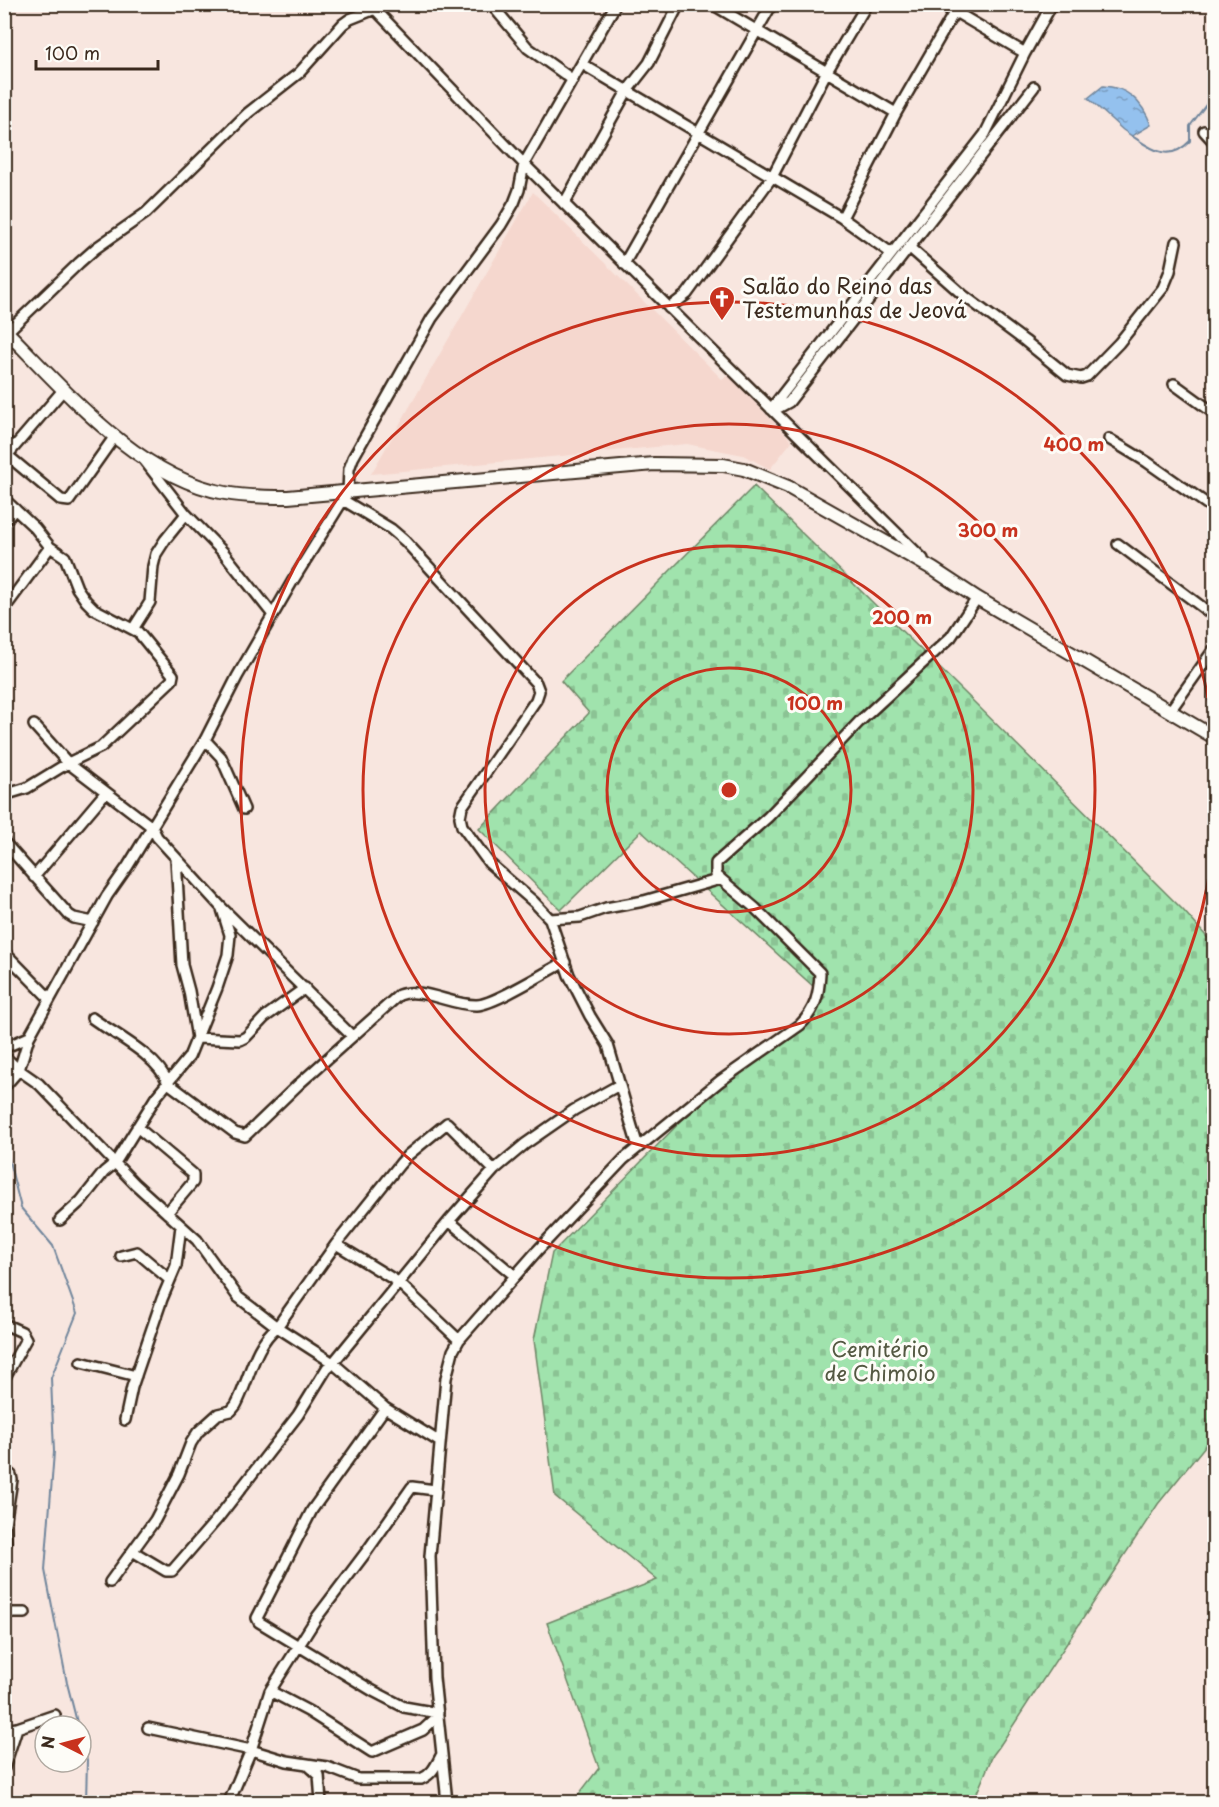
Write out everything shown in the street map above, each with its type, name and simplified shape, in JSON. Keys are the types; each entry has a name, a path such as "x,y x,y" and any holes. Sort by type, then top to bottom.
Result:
{"street":[{"path":"491,4 528,48 573,80"},
{"path":"4,1087 19,1070 29,1037 107,896 206,740 237,677 346,496 349,469 353,458 432,318 501,225 514,203 524,164 616,4"},
{"path":"564,204 627,91 649,63 680,4"},
{"path":"712,4 896,113"},
{"path":"624,264 772,4"},
{"path":"669,308 687,294 772,177 826,73 867,4"},
{"path":"942,4 957,8 1025,53"},
{"path":"773,407 985,134 1052,4"},
{"path":"273,615 224,553 186,514 143,459 64,389 6,331 96,248 146,213 242,118 299,73 343,24 373,7 524,164 773,407 933,569"},
{"path":"842,218 896,113 957,8"},
{"path":"582,64 842,218 891,253"},
{"path":"773,407 780,407 789,402 1034,87"},
{"path":"1204,131 1215,142"},
{"path":"909,247 974,304 1067,375 1081,378 1087,376 1119,344 1163,288 1170,272 1176,242"},
{"path":"1174,384 1215,412"},
{"path":"64,389 6,457 61,500 69,501 115,436"},
{"path":"1109,439 1148,462 1215,509"},
{"path":"4,440 14,447"},
{"path":"143,459 186,480 222,493 259,497 346,496 654,464 723,465 744,469 788,487 933,569 977,598 1215,737"},
{"path":"346,496 405,542 536,684 539,691 536,700 462,807 460,817 462,826 489,863 550,919 582,1003 608,1045 638,1147"},
{"path":"4,499 35,528 50,547 65,557 77,588 86,601 94,609 142,636 173,675 172,680 95,752 68,763 27,788 7,790"},
{"path":"4,522 15,509"},
{"path":"133,629 150,602 156,554 186,514"},
{"path":"1118,544 1215,616"},
{"path":"4,609 50,547"},
{"path":"447,1803 433,1661 430,1556 446,1378 453,1351 459,1340 515,1276 624,1159 720,1081 808,1017 817,999 820,973 755,908 716,875 717,863 768,817 859,722 951,637 977,598"},
{"path":"1170,711 1215,649"},
{"path":"34,725 68,763 152,827 157,837 221,907 352,1036"},
{"path":"206,740 221,757 244,809"},
{"path":"34,877 106,792"},
{"path":"4,842 69,915 93,922"},
{"path":"176,858 183,965 196,1038"},
{"path":"550,919 579,917 721,879"},
{"path":"60,1220 81,1201 104,1172 115,1163 156,1097 189,1057 217,988 230,944 228,927 221,907"},
{"path":"4,952 50,999"},
{"path":"92,1018 144,1053 162,1072 168,1083 235,1132 245,1136 399,995 414,992 453,1003 478,1005 565,962"},
{"path":"196,1038 240,1040 246,1037 265,1017 305,988"},
{"path":"4,1048 29,1037"},
{"path":"4,1056 39,1084 115,1163 205,1250 238,1297 277,1327 333,1363 385,1408 440,1442"},
{"path":"134,1552 166,1571 172,1571 218,1518 298,1415 327,1368 494,1170 525,1144 581,1106 619,1085"},
{"path":"110,1582 134,1552 155,1520 198,1432 218,1414 231,1411 236,1405 255,1359 272,1331 336,1244 408,1155 444,1124 450,1124 494,1170"},
{"path":"137,1127 193,1174 193,1182 167,1213"},
{"path":"449,1221 515,1276"},
{"path":"125,1420 136,1376 162,1299 176,1266 181,1226"},
{"path":"336,1244 398,1282 459,1340"},
{"path":"121,1256 137,1252 170,1280"},
{"path":"4,1324 22,1332 26,1339 4,1379"},
{"path":"81,1362 136,1376"},
{"path":"385,1408 308,1515 277,1580 257,1614 259,1622 299,1644 373,1692 404,1707 438,1714"},
{"path":"4,1471 11,1475 12,1480 5,1524 6,1542"},
{"path":"229,1803 270,1691 299,1644 412,1487 435,1490"},
{"path":"4,1613 25,1613"},
{"path":"270,1691 308,1711 372,1752 423,1730 438,1714"},
{"path":"4,1730 33,1723"},
{"path":"4,1768 17,1728"},
{"path":"148,1728 250,1750 287,1761 327,1767 358,1779 421,1779 433,1771 442,1754"},
{"path":"306,1764 319,1775 321,1803"}],"shaded area":[{"path":"533,192 722,379 728,375 792,441 770,469 743,455 687,444 371,474"}],"green space":[{"name":"Cemitério de Chimoio","path":"754,486 1183,910 1214,945 1214,1435 1158,1504 993,1755 973,1802 573,1802 599,1768 547,1623 657,1580 555,1496 534,1340 552,1253 683,1119 825,997 641,831 561,910 479,829 589,713 561,681"}],"water":[{"path":"1103,86 1120,89 1127,93 1139,103 1151,125 1132,136 1123,130 1088,98"}],"waterway":[{"path":"1132,136 1161,152 1168,153 1182,148 1190,141 1190,126 1214,94"},
{"path":"4,1151 8,1157 21,1208 53,1246 77,1313 51,1378 54,1452 45,1570 75,1714"},
{"path":"86,1802 87,1774"}],"place":[{"name":"Salão do Reino das Testemunhas de Jeová","path":"722,322"}]}
